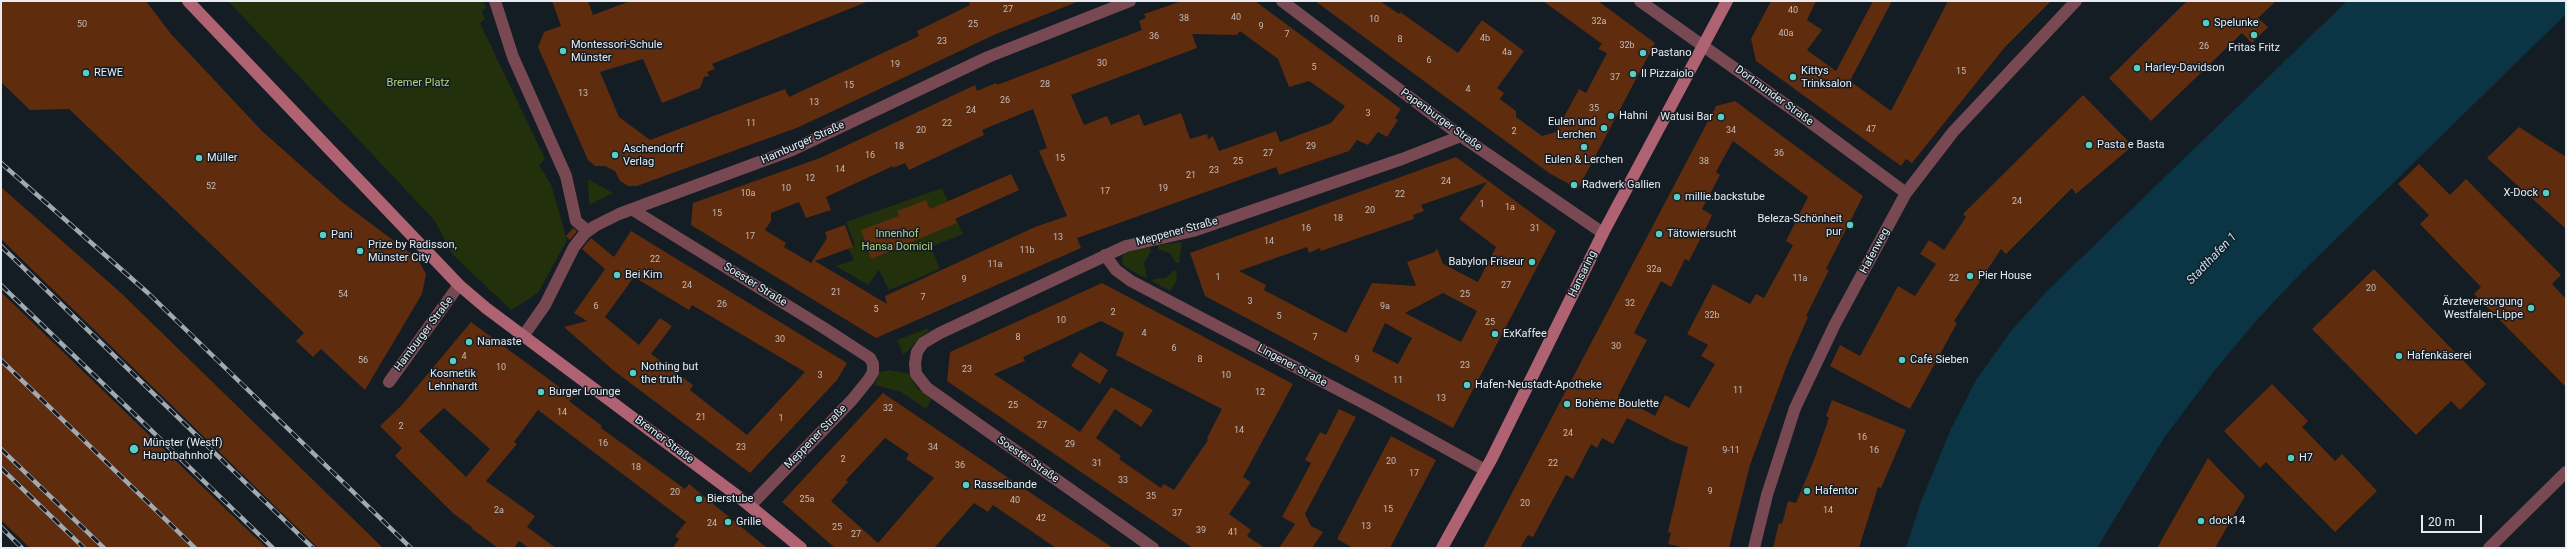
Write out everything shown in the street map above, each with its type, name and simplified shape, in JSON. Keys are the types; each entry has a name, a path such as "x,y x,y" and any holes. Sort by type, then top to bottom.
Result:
{"street":[{"path":"188,1 459,285 524,335"},
{"path":"495,1 513,57 566,176 576,221 588,231"},
{"name":"Hamburger Straße","path":"524,335 545,304 574,247 588,231 619,214 802,145 988,57 1130,1"},
{"name":"Papenburger Straße","path":"1282,1 1461,136 1603,233"},
{"name":"Dortmunder Straße","path":"1640,1 1672,26 1703,44 1906,193"},
{"name":"Hansaring","path":"1442,548 1486,470 1603,233 1727,1"},
{"name":"Hafenweg","path":"1754,548 1767,496 1795,408 1835,324 1906,193 1953,132 2076,1"},
{"name":"Meppener Straße","path":"914,363 917,352 923,343 931,338 1126,246 1201,228 1402,159 1461,136"},
{"name":"Soester Straße","path":"633,210 824,328 870,358 873,364"},
{"name":"Lingener Straße","path":"1105,255 1116,270 1131,281 1301,370 1486,470"},
{"name":"Hamburger Straße","path":"389,382 459,285"},
{"name":"Bremer Straße","path":"524,335 750,506 801,548"},
{"name":"Soester Straße","path":"914,363 916,374 926,388 1153,548"},
{"name":"Meppener Straße","path":"750,506 852,400 869,379 873,372 873,364"},
{"path":"2489,548 2566,472"}],"green space":[{"name":"Bremer Platz","path":"228,1 483,1 486,8 482,11 485,19 480,23 545,159 539,165 551,184 567,240 538,293 511,310 452,254 435,221"},
{"path":"588,179 613,193 589,205"},
{"name":"Innenhof Hansa Domicil","path":"942,188 963,234 931,247 940,269 889,290 879,270 868,285 836,266 854,260 848,248 855,245 846,222"},
{"path":"1182,242 1179,263 1176,263 1170,253 1158,249 1158,245"},
{"path":"1149,247 1151,251 1144,263 1147,279 1123,265 1122,257 1126,251"},
{"path":"1174,270 1177,271 1176,282 1170,291 1152,281 1154,279 1166,278"},
{"path":"928,328 929,331 920,337 908,351 903,354 897,340"},
{"path":"889,370 910,374 917,388 932,399 926,409 901,392 875,385 879,372"}],"water":[{"name":"Stadthafen 1","path":"2347,1 2566,1 2566,14 2300,274 2255,322 2215,370 2164,438 2097,548 1906,548 1920,504 1951,429 1976,380 2011,331 2047,291"}],"building":[{"path":"1,1 146,1 171,34 262,131 342,202 417,258 426,274 422,294 365,390 321,349 313,357 296,341 304,333 69,109 30,110 1,82"},
{"path":"552,1 588,1 593,15 630,1 869,1 712,64 715,69 707,72 709,76 704,77 700,88 662,103 643,59 600,72 619,117 650,140 785,89 789,97 919,36 917,31 970,5 968,1 1077,2 996,34 799,127 637,186 628,186 620,181 615,171 605,166 595,166 588,160 538,47 544,32 561,26"},
{"path":"1182,1 1255,1 1401,109 1395,118 1398,120 1387,137 1378,132 1368,145 1357,140 1349,151 1279,175 1276,167 1077,238 1081,248 876,338 691,225 693,203 820,158 975,85 977,91 996,83 997,85 1142,30 1139,21 1146,18 1144,14","holes":["1240,31 1278,59 1289,87 1309,81 1345,106 1331,123 1280,142 1276,131 1219,151 1213,136 1208,139 1207,134 1190,139 1181,113 1144,126 1139,114 1111,125 1107,116 1084,125 1071,95 1197,48 1192,34 1237,35","1033,109 1047,148 1039,151 1067,216 1035,227 885,296 887,304 815,261 853,247 845,225 825,232 827,238 811,263 784,247 786,243 765,230 771,221 771,213 799,202 806,218 831,210 826,197 893,166 893,168 905,163 909,170 984,135 982,130"]},
{"path":"1315,1 1380,1 1399,14 1400,12 1458,53 1482,20 1524,51 1497,88 1504,93 1500,99 1516,111 1516,117 1542,136 1556,132 1579,89 1586,93 1607,53 1598,49 1602,44 1543,1 1598,1 1655,43 1578,189 1549,173"},
{"path":"1771,1 1816,1 1807,20 1822,30 1807,50 1836,71 1873,1 1892,1 1850,81 1891,111 1948,1 2051,1 2005,47 1912,163 1906,159 1901,166 1756,61 1751,39"},
{"path":"2187,1 2276,1 2258,18 2268,27 2252,43 2242,33 2151,121 2109,78"},
{"path":"2083,95 2128,141 2126,143 2130,148 2076,194 2072,188 2006,254 2001,249 1954,321 1957,323 1910,409 1830,366 1840,345 1860,356 1898,286 1915,296 1936,264 1920,254 1929,240 1944,250 1966,217 1963,214"},
{"path":"1735,101 1863,196 1826,269 1829,270 1806,316 1808,317 1787,365 1750,465 1729,548 1686,548 1668,544 1671,533 1668,532 1688,447 1674,442 1627,418 1613,444 1602,438 1597,448 1591,444 1573,479 1566,475 1533,537 1528,535 1520,548 1483,548 1716,106","holes":["1733,141 1808,197 1786,241 1793,245 1764,298 1756,294 1750,304 1713,284 1687,334 1708,345 1701,356 1715,364 1689,408 1665,395 1655,416 1618,396 1647,340 1634,333 1661,281 1671,287 1685,259 1689,261 1708,224 1712,215 1702,209 1720,175 1716,172"]},
{"name":"X-Dock","path":"2519,127 2566,157 2566,229 2487,158"},
{"path":"1456,157 1556,231 1453,428 1205,296 1190,253","holes":["1487,182 1459,219 1496,247 1478,282 1443,264 1437,248 1435,252 1407,262 1416,286 1372,283 1346,333 1264,290 1266,285 1239,271 1307,247 1309,253 1320,248 1321,251 1414,219 1413,215 1424,211 1421,205","1443,293 1477,311 1461,342 1405,313","1385,323 1412,338 1398,364 1372,351"]},
{"path":"2419,164 2450,195 2466,179 2561,275 2552,284 2566,299 2566,387 2474,294 2481,287 2420,224 2429,215 2398,184"},
{"path":"1011,174 1019,190 955,219 957,223 871,259 861,230 899,216 897,211 926,200 930,209"},
{"path":"1,187 121,293 383,548 318,548 1,239"},
{"path":"573,228 577,231 570,240 566,236"},
{"path":"631,231 847,363 837,380 750,473 613,370 564,327 587,321 574,313 605,269 582,249 591,238 614,257","holes":["634,277 689,310 692,305 805,372 747,435 690,390 693,385 651,354 672,326 660,318 639,345 605,317"]},
{"name":"Hafenkäserei","path":"2374,269 2486,384 2460,410 2451,401 2416,435 2312,329"},
{"path":"1102,283 1293,384 1243,477 1251,482 1229,514 1251,530 1247,536 1265,548 1193,548 947,381 950,352","holes":["1101,321 1124,333 1116,355 1222,409 1207,438 1208,440 1174,490 1164,484 1161,488 1119,459 1121,456 1096,438 1115,409 1141,427 1153,410 1111,387 1080,432 994,374 1025,361 1023,357"]},
{"path":"1,292 267,548 30,548 1,520"},
{"path":"471,322 573,397 569,401 602,426 601,428 685,489 689,484 767,548 673,548 679,539 675,536 686,522 538,410 514,442 517,444 486,481 535,516 527,527 556,548 529,548 519,541 514,548 498,548 454,514 395,456 402,448 380,426 401,406","holes":["444,408 490,449 466,477 419,431"]},
{"path":"1080,352 1108,370 1100,384 1071,366"},
{"name":"H7","path":"2272,384 2308,421 2302,427 2335,461 2342,454 2377,491 2335,532 2266,462 2260,468 2224,431"},
{"path":"883,393 1113,548 1056,548 993,505 988,512 974,503 934,548 835,548 782,502","holes":["885,438 909,454 906,459 934,478 878,543 831,501 848,482 846,480"]},
{"path":"1832,400 1906,430 1881,488 1878,487 1859,548 1773,548 1779,523 1782,524 1788,501 1796,503 1814,460 1829,418 1826,416"},
{"path":"1339,409 1356,417 1305,514 1311,526 1323,532 1312,548 1279,548 1295,524 1282,517 1311,463 1305,460 1320,432 1326,435"},
{"path":"1391,436 1436,460 1390,548 1353,548 1337,539"},
{"name":"dock14","path":"2208,458 2245,496 2215,548 2157,548"}],"railway":[{"path":"1,163 148,293 411,548"},
{"path":"1,246 313,548"},
{"path":"1,285 273,548"},
{"path":"1,360 195,548"},
{"path":"1,449 104,548"},
{"path":"1,468 84,548"},
{"path":"1,527 22,548"}],"place":[{"name":"Spelunke","path":"2206,23"},
{"name":"Fritas Fritz","path":"2254,35"},
{"name":"Montessori-Schule Münster","path":"563,51"},
{"name":"Pastano","path":"1643,53"},
{"name":"Harley-Davidson","path":"2137,68"},
{"name":"REWE","path":"86,73"},
{"name":"Il Pizzaiolo","path":"1633,74"},
{"name":"Kittys Trinksalon","path":"1793,77"},
{"name":"Hahni","path":"1611,116"},
{"name":"Watusi Bar","path":"1721,117"},
{"name":"Eulen und Lerchen","path":"1604,128"},
{"name":"Pasta e Basta","path":"2089,145"},
{"name":"Eulen & Lerchen","path":"1584,147"},
{"name":"Aschendorff Verlag","path":"615,155"},
{"name":"Müller","path":"199,158"},
{"name":"Radwerk Gallien","path":"1574,185"},
{"name":"X-Dock","path":"2546,193"},
{"name":"millie.backstube","path":"1677,197"},
{"name":"Beleza-Schönheit pur","path":"1850,225"},
{"name":"Tätowiersucht","path":"1659,234"},
{"name":"Pani","path":"323,235"},
{"name":"Prize by Radisson, Münster City","path":"360,251"},
{"name":"Babylon Friseur","path":"1532,262"},
{"name":"Bei Kim","path":"617,275"},
{"name":"Pier House","path":"1970,276"},
{"name":"Ärzteversorgung Westfalen-Lippe","path":"2531,308"},
{"name":"ExKaffee","path":"1495,334"},
{"name":"Namaste","path":"469,342"},
{"name":"Hafenkäserei","path":"2399,356"},
{"name":"Café Sieben","path":"1902,360"},
{"name":"Kosmetik Lehnhardt","path":"453,361"},
{"name":"Nothing but the truth","path":"633,373"},
{"name":"Hafen-Neustadt-Apotheke","path":"1467,385"},
{"name":"Burger Lounge","path":"541,392"},
{"name":"Bohème Boulette","path":"1567,404"},
{"name":"Münster (Westf) Hauptbahnhof","path":"134,449"},
{"name":"H7","path":"2291,458"},
{"name":"Rasselbande","path":"966,485"},
{"name":"Hafentor","path":"1807,491"},
{"name":"Bierstube","path":"699,499"},
{"name":"dock14","path":"2201,521"},
{"name":"Grille","path":"728,522"}]}
